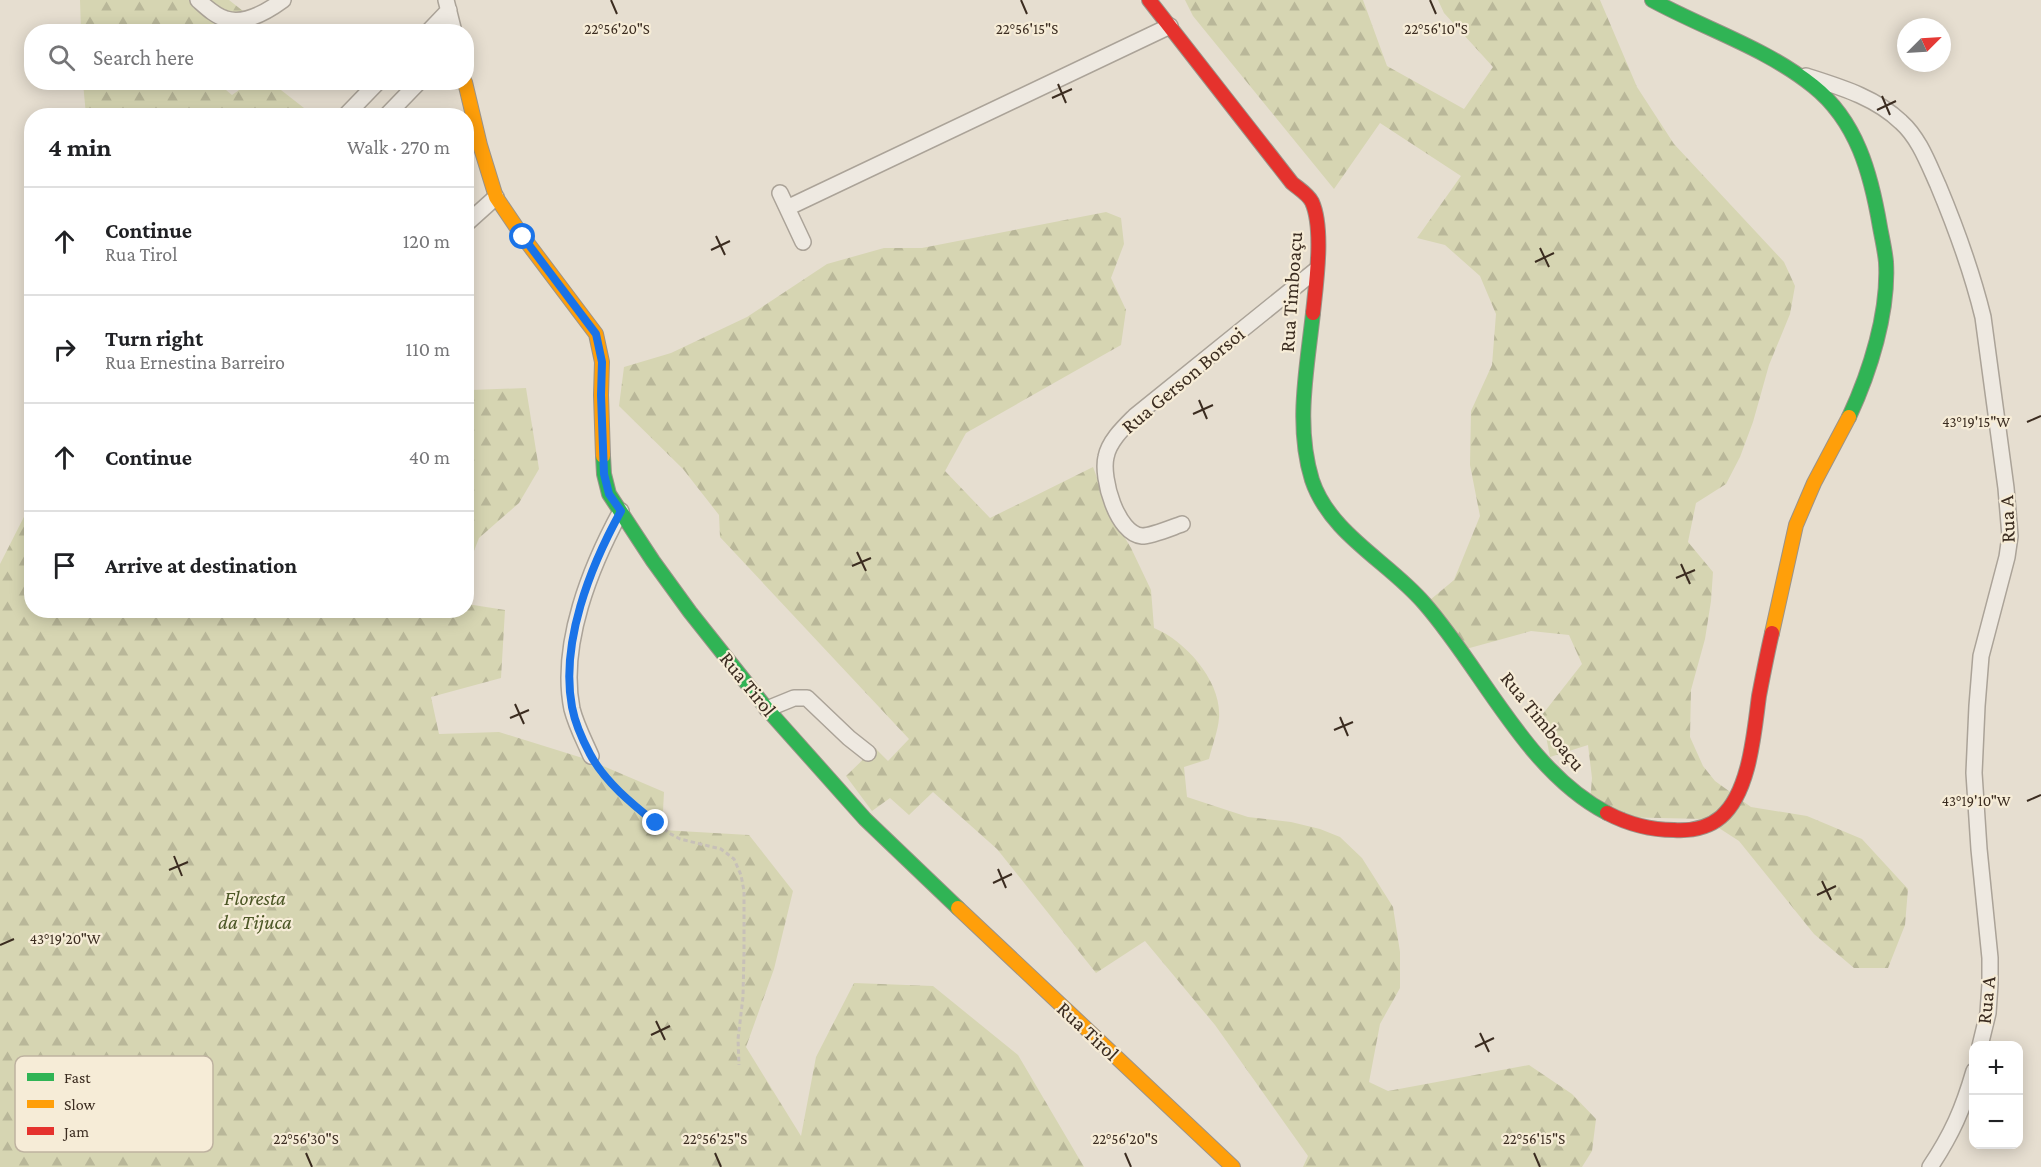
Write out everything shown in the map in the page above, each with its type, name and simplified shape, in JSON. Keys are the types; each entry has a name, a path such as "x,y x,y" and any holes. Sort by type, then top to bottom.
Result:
{"street":[{"path":"198,0 210,11 226,19 243,20 261,14 283,0"},
{"name":"Rua Timboaçu","path":"1149,0 1293,183 1312,201 1318,226 1316,270 1303,397 1307,463 1320,496 1336,519 1426,605 1532,747 1566,785 1586,801 1615,817 1644,827 1672,830 1695,829 1719,820 1731,806 1746,765 1793,534 1807,498 1859,396 1876,348 1886,263 1865,163 1851,129 1834,103 1798,73 1652,0"},
{"path":"434,24 447,5"},
{"path":"447,5 452,24"},
{"path":"787,208 1170,26"},
{"name":"Rua A","path":"1798,73 1860,94 1885,109 1914,135 1951,215 1983,316 2006,488 2010,536 2007,557 1981,656 1977,706 1974,773 1990,966 1988,1013 1981,1041"},
{"path":"353,108 370,90"},
{"path":"394,108 410,90"},
{"name":"Rua Tirol","path":"465,90 466,108"},
{"name":"Rua Tirol","path":"474,134 496,196 523,237 596,334 602,362 604,474 609,494 690,612 767,709 865,819 1041,988 1233,1167"},
{"path":"780,193 803,242"},
{"path":"474,217 496,196"},
{"name":"Rua Gerson Borsoi","path":"1182,524 1143,536 1132,532 1123,522 1114,508 1107,486 1106,457 1112,443 1135,416 1316,270"},
{"path":"591,756 572,707 570,676 572,649 584,592 621,511"},
{"path":"767,709 794,698 807,698 868,753"},
{"path":"1930,1167 1944,1146 1964,1106 1969,1088"}],"path":[{"path":"591,756 625,797 656,823 680,839 721,849 734,859 741,875 744,891 743,997 738,1039 739,1065"}],"green space":[{"path":"80,0 229,0 259,24 81,24"},
{"path":"1185,0 1363,0 1387,66 1464,109 1493,67 1444,13 1438,0 1600,0 1637,87 1674,144 1784,262 1795,286 1790,314 1769,365 1753,422 1740,457 1726,484 1696,503 1688,542 1713,572 1705,639 1691,690 1690,737 1703,766 1715,781 1751,807 1807,816 1862,839 1908,889 1905,925 1888,968 1854,968 1814,934 1739,841 1705,819 1615,817 1590,802 1592,778 1588,745 1550,757 1542,715 1582,664 1569,635 1531,631 1466,649 1430,600 1454,580 1480,516 1470,465 1471,411 1492,365 1496,314 1480,276 1445,245 1417,238 1461,176 1380,123 1334,189 1193,16"},
{"path":"84,90 226,90 232,95 239,90 281,90 304,108 85,108"},
{"path":"1106,212 1121,218 1124,244 1111,278 1126,310 1121,345 966,433 945,471 990,518 1093,467 1110,513 1131,548 1151,590 1154,628 1178,642 1200,664 1215,691 1219,718 1216,733 1209,759 1184,767 1187,797 1248,817 1291,822 1340,837 1362,858 1393,907 1400,952 1400,988 1380,1024 1369,1082 1388,1091 1529,1065 1572,1094 1596,1119 1592,1151 1582,1167 1303,1167 1308,1156 1215,1025 1145,941 1096,973 997,849 933,792 909,815 890,798 872,811 846,776 875,748 888,761 909,739 720,537 719,515 683,469 619,406 624,367 671,353 747,317 827,264 884,248 922,248"},
{"path":"526,388 539,469 519,503 479,538 474,551 474,390"},
{"name":"Floresta da Tijuca","path":"24,517 24,618 474,618 474,605 505,610 501,678 431,697 439,734 499,732 589,760 664,792 662,830 749,835 793,891 774,969 746,1047 801,1136 816,1057 854,983 933,986 1018,1055 1084,1167 0,1167 0,564"}],"traffic: fast":[{"path":"1652,0 1755,50 1795,73 1813,86 1841,115 1860,150 1876,207 1886,258 1886,281 1881,321 1871,361 1849,417"},
{"path":"1313,313 1303,418 1307,459 1312,480 1321,499 1346,532 1424,603 1529,746 1578,795 1607,813"},
{"path":"603,456 604,474 609,494 690,612 767,709 865,819 958,908"}],"traffic: slow":[{"path":"467,90 471,108"},
{"path":"474,120 496,197 596,334 602,362 603,456"},
{"path":"1772,633 1796,525 1814,483 1849,417"},
{"path":"958,908 1233,1167"}],"traffic: jam":[{"path":"1149,0 1292,183 1312,202 1318,227 1313,313"},
{"path":"1607,813 1639,826 1665,830 1699,828 1721,817 1731,806 1738,793 1749,761 1772,633"}],"route":[{"path":"523,237 596,334 602,362 604,474 609,494 621,511 584,592 572,649 570,676 572,707 591,756 625,797 656,823"}]}
